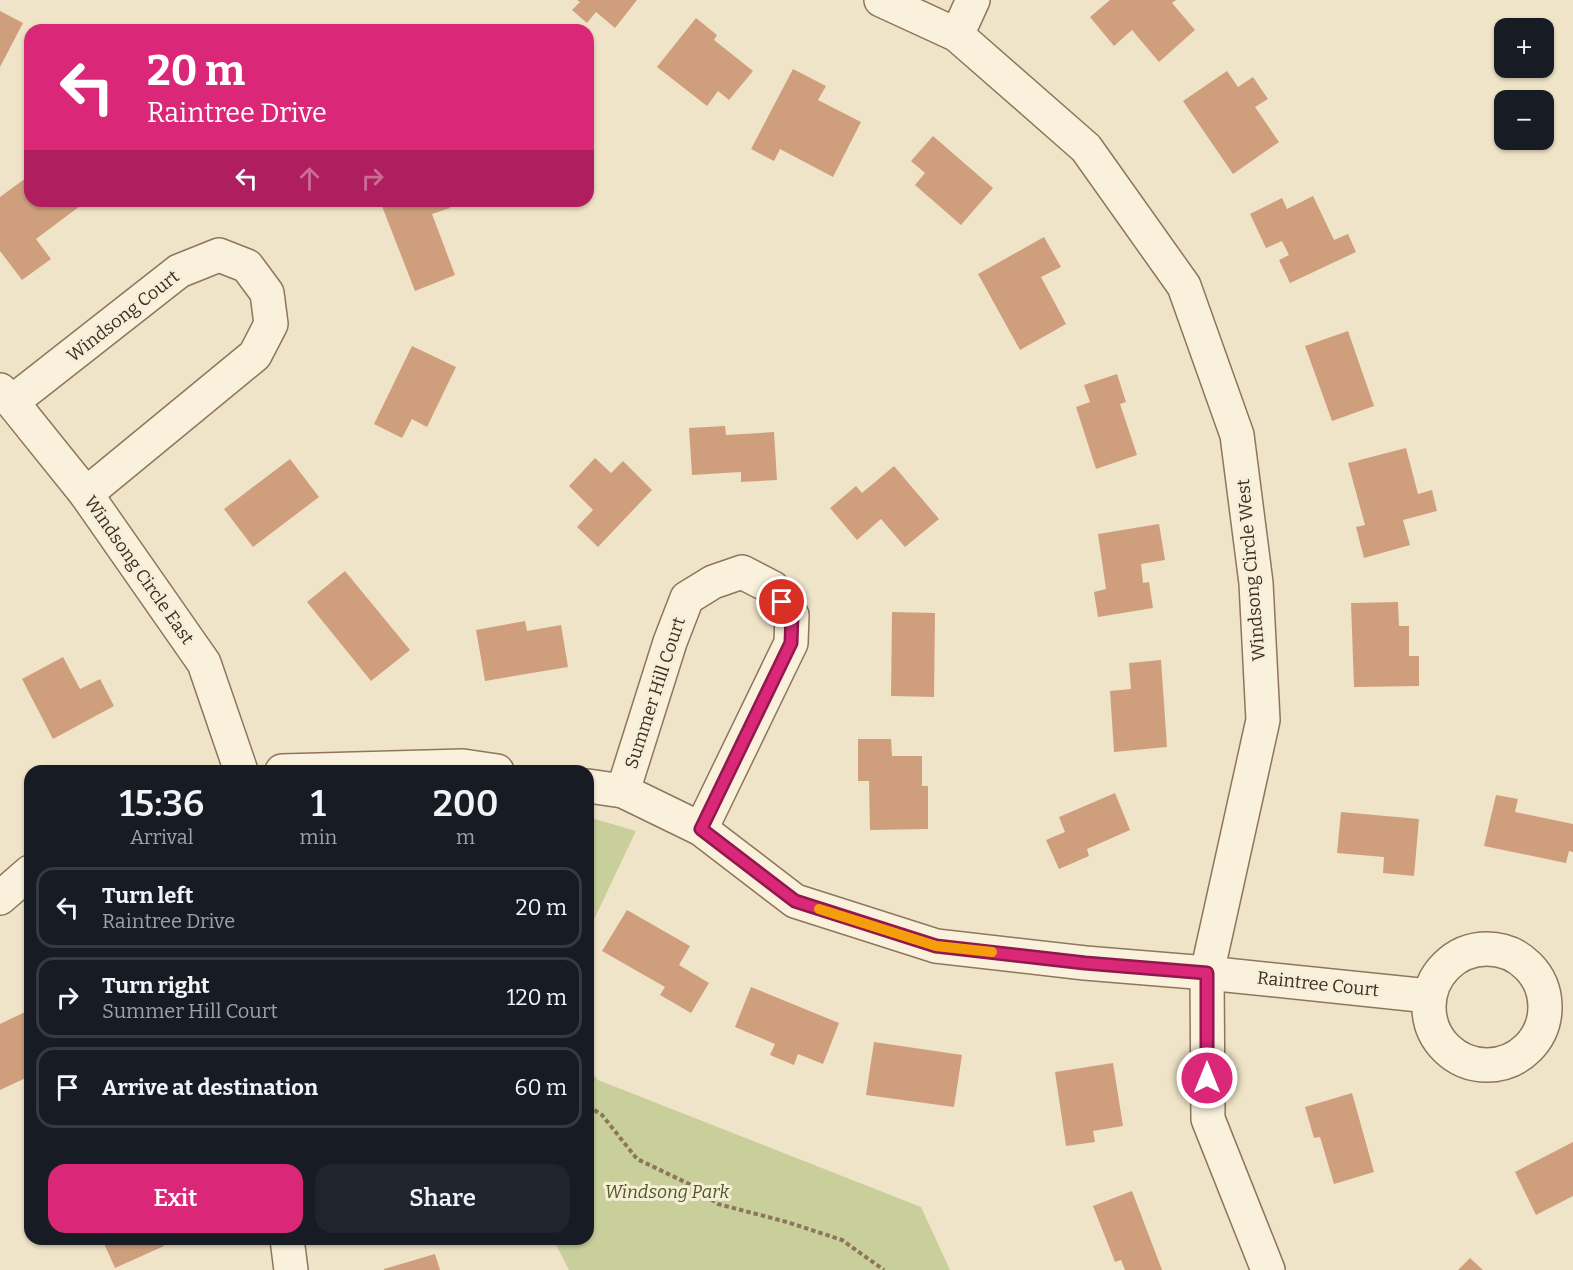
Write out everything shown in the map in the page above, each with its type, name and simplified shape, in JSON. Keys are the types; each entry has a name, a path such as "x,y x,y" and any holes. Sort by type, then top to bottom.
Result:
{"street":[{"name":"Windsong Circle West","path":"881,0 957,35 1086,148 1184,286 1237,435 1256,583 1263,720 1207,973 1208,1119 1268,1270"},
{"path":"957,35 973,0"},
{"name":"Windsong Court","path":"6,396 179,271 219,255 247,266 267,293 271,324 255,355 86,495"},
{"name":"Windsong Circle East","path":"6,396 86,495 204,663 240,765"},
{"name":"Summer Hill Court","path":"623,791 670,642 687,598 713,582 742,572 773,588 792,615 791,643 701,829"},
{"name":"Raintree Court","path":"594,787 623,791 701,829 795,901 936,946 1085,963 1429,996"},
{"path":"0,898 24,877"},
{"path":"288,1245 291,1270"}],"path":[{"path":"594,1109 603,1114 637,1159 689,1184 718,1204 787,1222 842,1240 884,1270"}],"green space":[{"path":"594,819 636,831 594,919"},
{"name":"Windsong Park","path":"594,1075 598,1080 921,1207 950,1270 569,1270 556,1245 594,1245"}],"building":[{"path":"577,0 637,0 615,28 596,12 587,23 572,10 580,2"},
{"path":"1110,0 1176,0 1172,3 1195,30 1159,62 1132,30 1114,46 1090,17"},
{"path":"0,11 23,23 0,67"},
{"path":"696,18 717,35 714,40 753,71 729,100 718,91 707,106 657,67"},
{"path":"793,69 826,86 818,100 861,122 833,177 780,149 774,161 751,149"},
{"path":"1227,71 1238,87 1253,77 1268,99 1255,107 1279,142 1233,174 1183,101"},
{"path":"933,136 993,188 961,225 915,185 925,173 911,161"},
{"path":"24,179 24,207 79,207 36,239 51,259 22,280 0,251 0,197"},
{"path":"1313,196 1334,240 1348,234 1356,252 1290,283 1279,260 1289,255 1282,241 1266,248 1250,214 1282,198 1287,209"},
{"path":"382,207 450,207 432,214 455,275 415,291"},
{"path":"1044,237 1061,267 1041,277 1066,324 1020,350 978,274"},
{"path":"1348,331 1374,406 1332,421 1305,346"},
{"path":"412,346 456,367 427,427 412,419 402,438 374,424"},
{"path":"1117,374 1126,402 1120,404 1137,455 1096,469 1076,407 1090,402 1084,385"},
{"path":"725,426 726,435 774,432 777,480 741,482 741,472 692,475 689,428"},
{"path":"1406,448 1418,494 1432,490 1437,511 1403,520 1410,545 1364,558 1356,527 1365,525 1348,463"},
{"path":"595,458 611,473 623,461 652,490 598,547 577,527 593,510 569,486"},
{"path":"290,459 319,497 253,547 224,509"},
{"path":"894,466 939,519 905,547 881,519 857,540 830,508 856,486 862,493"},
{"path":"1159,524 1165,560 1141,564 1143,583 1149,582 1153,608 1098,617 1094,592 1106,589 1098,534"},
{"path":"345,571 410,650 371,681 307,602"},
{"path":"1398,602 1399,626 1409,626 1409,656 1419,656 1419,686 1354,687 1351,603"},
{"path":"892,612 935,613 934,697 891,696"},
{"path":"525,621 527,631 561,625 568,667 485,681 476,630"},
{"path":"63,657 80,689 100,679 114,706 53,739 22,679"},
{"path":"1161,660 1167,747 1114,752 1110,691 1131,689 1129,663"},
{"path":"858,739 891,739 892,756 922,756 922,786 928,786 928,829 870,830 869,781 858,781"},
{"path":"1115,793 1130,830 1087,849 1089,856 1059,869 1046,840 1065,832 1059,817"},
{"path":"1496,795 1518,799 1515,812 1573,824 1573,852 1569,851 1566,863 1484,846"},
{"path":"1341,812 1419,819 1414,876 1383,873 1384,857 1337,853"},
{"path":"627,910 690,946 679,965 709,983 691,1013 660,995 665,987 602,951"},
{"path":"751,987 839,1023 823,1064 798,1054 794,1065 770,1055 775,1044 735,1027"},
{"path":"24,1012 24,1079 0,1090 0,1024"},
{"path":"874,1042 962,1055 954,1107 866,1095"},
{"path":"1113,1063 1123,1126 1093,1131 1095,1142 1066,1146 1055,1072"},
{"path":"1352,1093 1374,1172 1334,1184 1320,1137 1314,1138 1305,1107"},
{"path":"1573,1142 1573,1196 1536,1215 1515,1172"},
{"path":"1132,1191 1162,1270 1125,1270 1121,1260 1115,1262 1093,1206"},
{"path":"105,1245 164,1245 164,1246 115,1268"},
{"path":"435,1254 440,1270 384,1270 384,1269"},
{"path":"1470,1258 1483,1270 1458,1270"}],"slow traffic":[{"path":"819,909 936,946 992,952"}],"route":[{"path":"782,602 792,615 791,643 701,829 795,901 936,946 1085,963 1207,973 1207,1078"}]}
